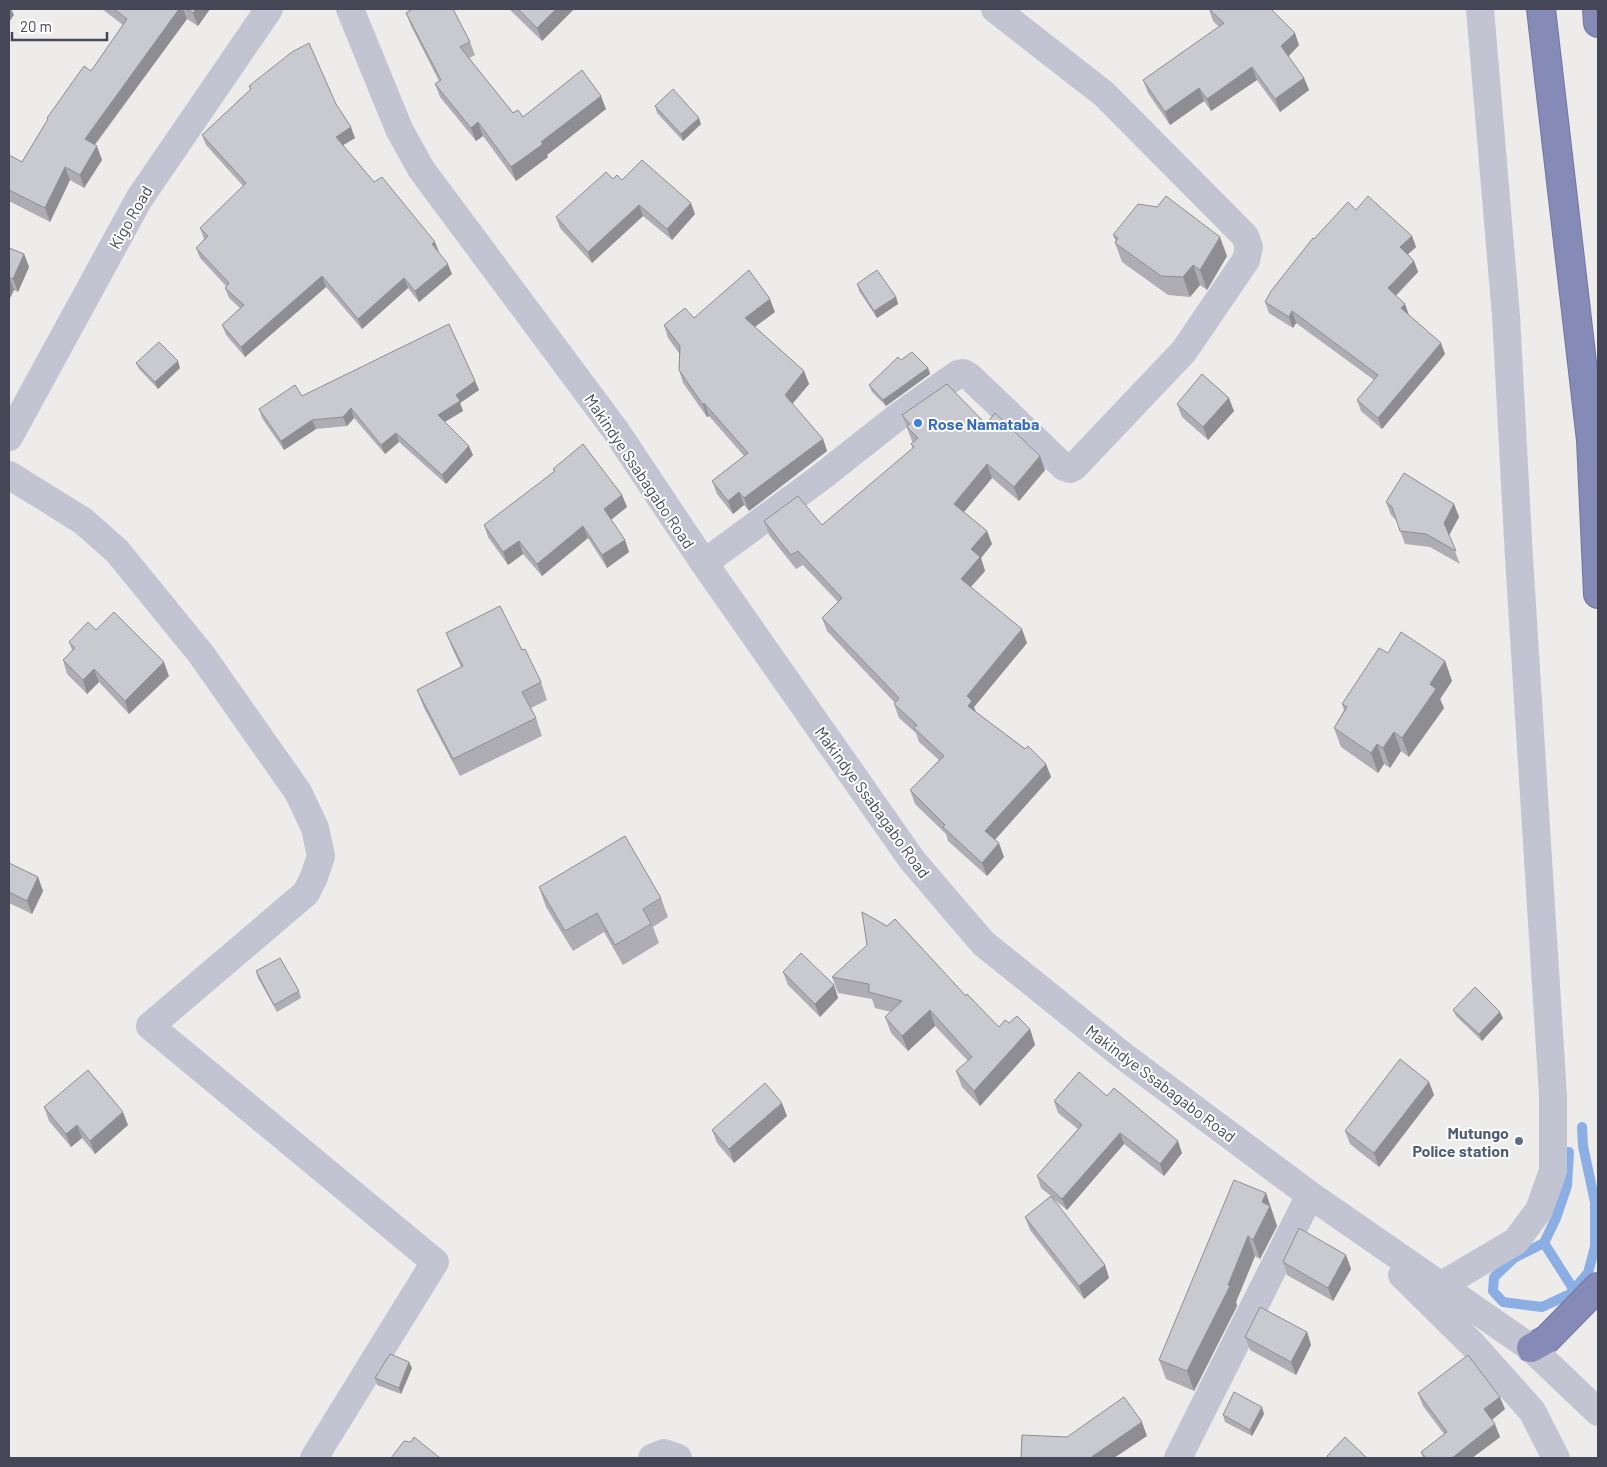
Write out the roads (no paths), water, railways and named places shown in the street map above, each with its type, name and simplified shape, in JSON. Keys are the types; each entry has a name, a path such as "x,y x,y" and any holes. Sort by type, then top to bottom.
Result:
{"highway":[{"path":"1541,9 1591,440 1598,594"},
{"path":"1597,9 1598,23"},
{"path":"1531,1348 1547,1339 1598,1287"}],"street":[{"name":"Kigo Road","path":"9,437 139,199 267,9"},
{"name":"Makindye Ssabagabo Road","path":"350,9 399,129 421,169 616,431 704,563 912,860 983,943 1122,1055 1310,1195 1531,1348 1598,1412"},
{"path":"704,563 820,478 896,418 958,374 963,373 970,377 1064,467 1070,469 1074,467 1184,351 1246,260 1249,247 1245,236 1104,94 995,9"},
{"path":"1440,1286 1516,1241 1539,1210 1553,1171 1553,1086 1518,558 1506,316 1480,9"},
{"path":"9,475 83,521 117,551 202,654 298,792 315,828 321,856 306,893 150,1026 435,1262 314,1458"},
{"path":"1178,1458 1310,1195"},
{"path":"1350,1222 1472,1345 1532,1411 1556,1458"},
{"path":"652,1458 664,1454 678,1458"}],"waterway":[{"path":"1569,1152 1567,1186 1556,1218 1544,1243 1514,1258 1494,1277 1493,1291 1503,1302 1542,1307 1570,1294 1588,1273 1595,1247 1595,1202 1583,1146 1582,1127"},
{"path":"1544,1243 1574,1290"}],"place":[{"name":"Rose Namataba","path":"918,423"},
{"name":"Mutungo Police station","path":"1519,1141"}]}
